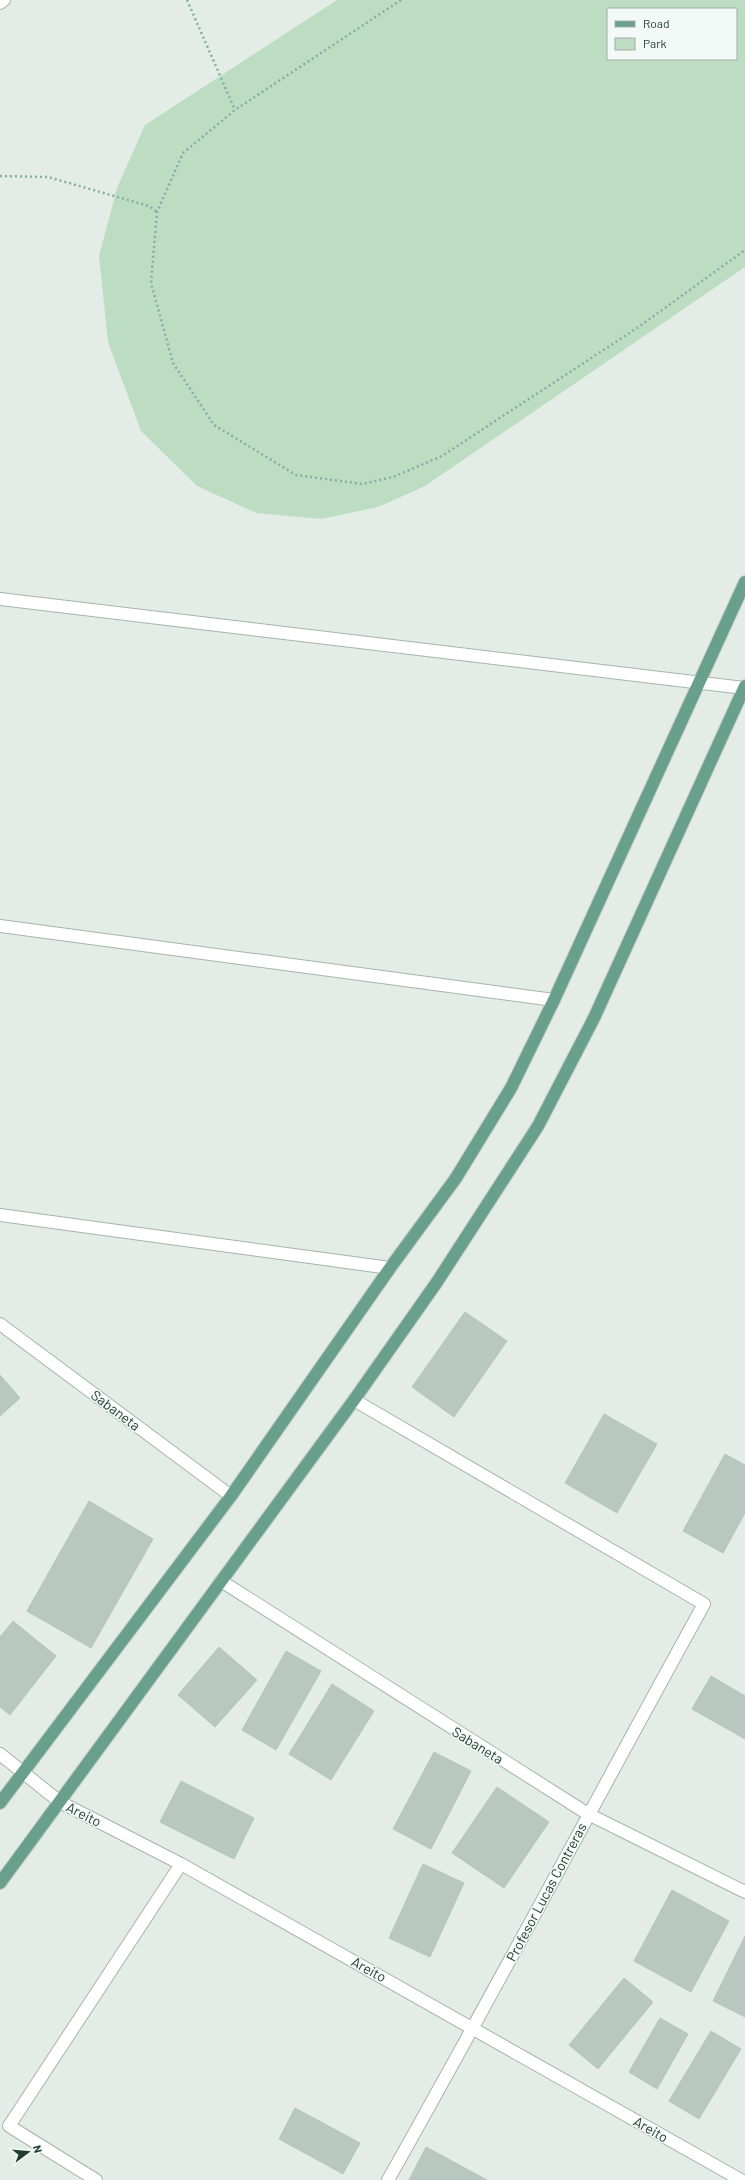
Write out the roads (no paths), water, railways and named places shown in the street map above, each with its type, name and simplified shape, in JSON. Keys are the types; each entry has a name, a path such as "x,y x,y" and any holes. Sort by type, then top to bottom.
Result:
{"main road":[{"path":"0,1803 231,1496 390,1268 456,1178 511,1088 554,1000 745,582"},
{"path":"0,1883 354,1400 437,1282 538,1126 594,1018 745,687"}],"street":[{"path":"0,3 4,0"},
{"path":"0,599 745,687"},
{"path":"0,926 554,1000"},
{"path":"0,1215 390,1268"},
{"name":"Sabaneta","path":"0,1324 231,1496"},
{"name":"Profesor Lucas Contreras","path":"354,1400 704,1604 588,1814 474,2028 388,2180"},
{"name":"Sabaneta","path":"221,1581 588,1814 745,1892"},
{"name":"Areito","path":"0,1754 24,1771 60,1802 181,1864 741,2180"},
{"path":"96,2180 8,2126 181,1864"}]}
